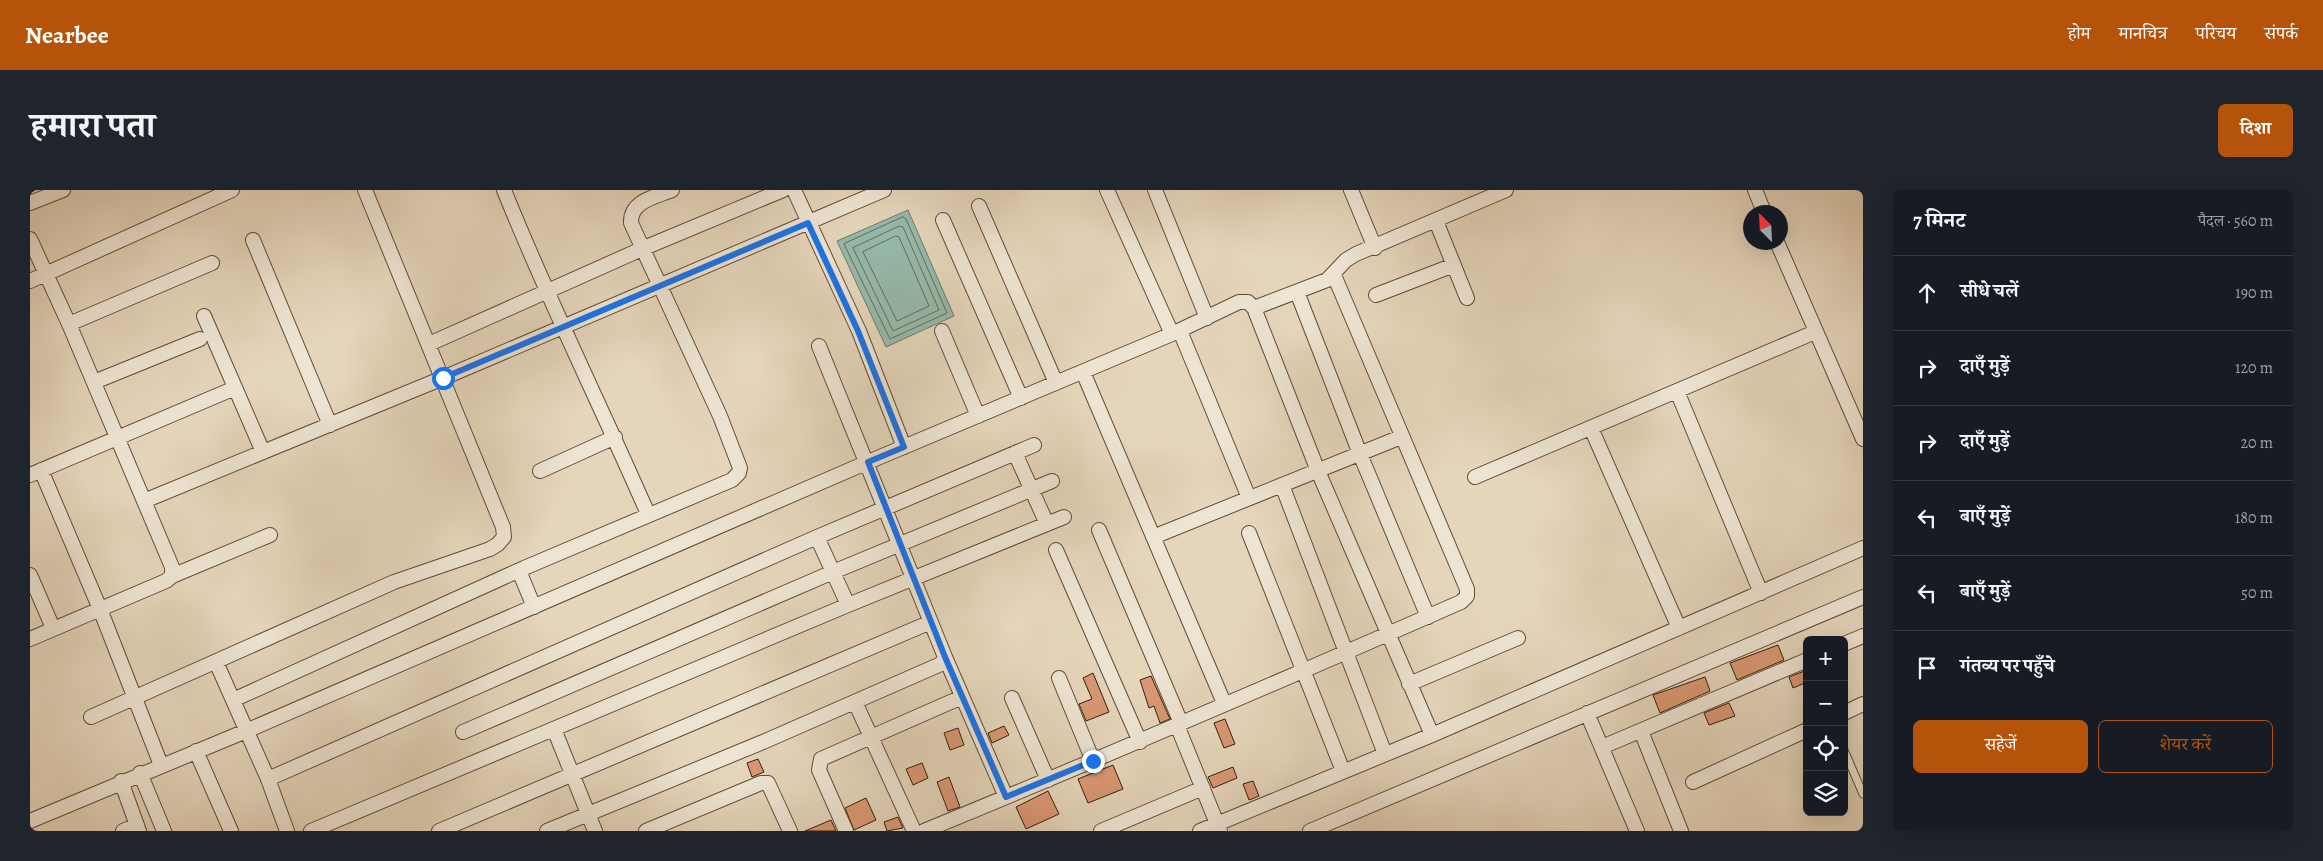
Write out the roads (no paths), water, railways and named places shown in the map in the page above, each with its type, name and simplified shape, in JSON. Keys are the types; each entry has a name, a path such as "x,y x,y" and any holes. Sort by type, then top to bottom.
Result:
{"street":[{"path":"30,203 63,190"},
{"path":"30,281 232,190"},
{"path":"92,716 394,582 498,544 504,537 503,527 365,190"},
{"path":"504,190 546,291 615,437 648,514"},
{"path":"233,700 524,568 732,480 739,473 740,468 720,416 631,223 630,213 635,206 672,190"},
{"path":"429,344 644,248 783,190"},
{"path":"794,190 858,331 904,447"},
{"path":"144,501 443,378 884,190"},
{"path":"1107,190 1176,333 1249,498"},
{"path":"1155,190 1207,318"},
{"path":"1351,190 1375,248"},
{"path":"1254,308 1327,280 1346,260 1506,190"},
{"path":"1755,190 1761,205"},
{"path":"979,206 1056,383"},
{"path":"943,220 1021,398"},
{"path":"1436,221 1467,298"},
{"path":"30,239 69,324 172,567 172,576"},
{"path":"253,240 330,424"},
{"path":"1780,250 1863,439"},
{"path":"69,324 212,263"},
{"path":"1376,295 1454,265"},
{"path":"924,831 1140,742 1224,703 1304,671 1428,617 1461,602 1467,596 1467,589 1401,437 1334,274"},
{"path":"1297,292 1360,454 1428,617"},
{"path":"30,820 534,607 868,462 1176,333 1239,302 1248,302 1254,308 1318,471 1432,735"},
{"path":"204,316 263,452"},
{"path":"942,332 978,416"},
{"path":"1475,478 1815,332"},
{"path":"94,382 200,338"},
{"path":"820,346 945,657 1006,797"},
{"path":"1083,372 1224,703"},
{"path":"161,765 100,609 36,473 235,388"},
{"path":"1677,391 1761,593"},
{"path":"1591,428 1679,628"},
{"path":"540,471 615,437"},
{"path":"1153,537 1401,437"},
{"path":"268,779 817,537 1034,445"},
{"path":"1015,453 1047,524"},
{"path":"463,732 833,572 1052,481"},
{"path":"1282,485 1386,754"},
{"path":"311,831 848,604 1064,517"},
{"path":"1099,530 1179,724 1218,827"},
{"path":"1249,533 1343,771"},
{"path":"30,639 270,535"},
{"path":"817,537 848,604"},
{"path":"1200,831 1218,827 1343,771 1432,735 1863,548"},
{"path":"1056,550 1140,742"},
{"path":"524,568 521,573 522,578 534,607"},
{"path":"30,575 54,628"},
{"path":"1310,831 1587,712 1863,597"},
{"path":"439,831 571,773 931,622"},
{"path":"1848,642 1863,636"},
{"path":"1410,684 1518,638"},
{"path":"547,831 932,669 941,664 945,657"},
{"path":"216,662 268,779 287,831"},
{"path":"1602,747 1803,662"},
{"path":"1059,678 1093,761"},
{"path":"846,831 822,777 818,764 821,759 962,696"},
{"path":"1012,698 1048,780"},
{"path":"855,702 914,831"},
{"path":"1848,711 1863,704"},
{"path":"1587,712 1637,831"},
{"path":"554,729 595,831"},
{"path":"1641,731 1681,831"},
{"path":"1693,782 1803,732"},
{"path":"196,751 231,831"},
{"path":"140,774 164,831"},
{"path":"121,781 138,828 123,831"},
{"path":"646,831 660,828 762,783 768,783 790,831"},
{"path":"1101,831 1202,788"}],"lane":[{"path":"1848,759 1863,794"}],"water":[{"path":"908,210 954,316 886,347 837,241"}]}
